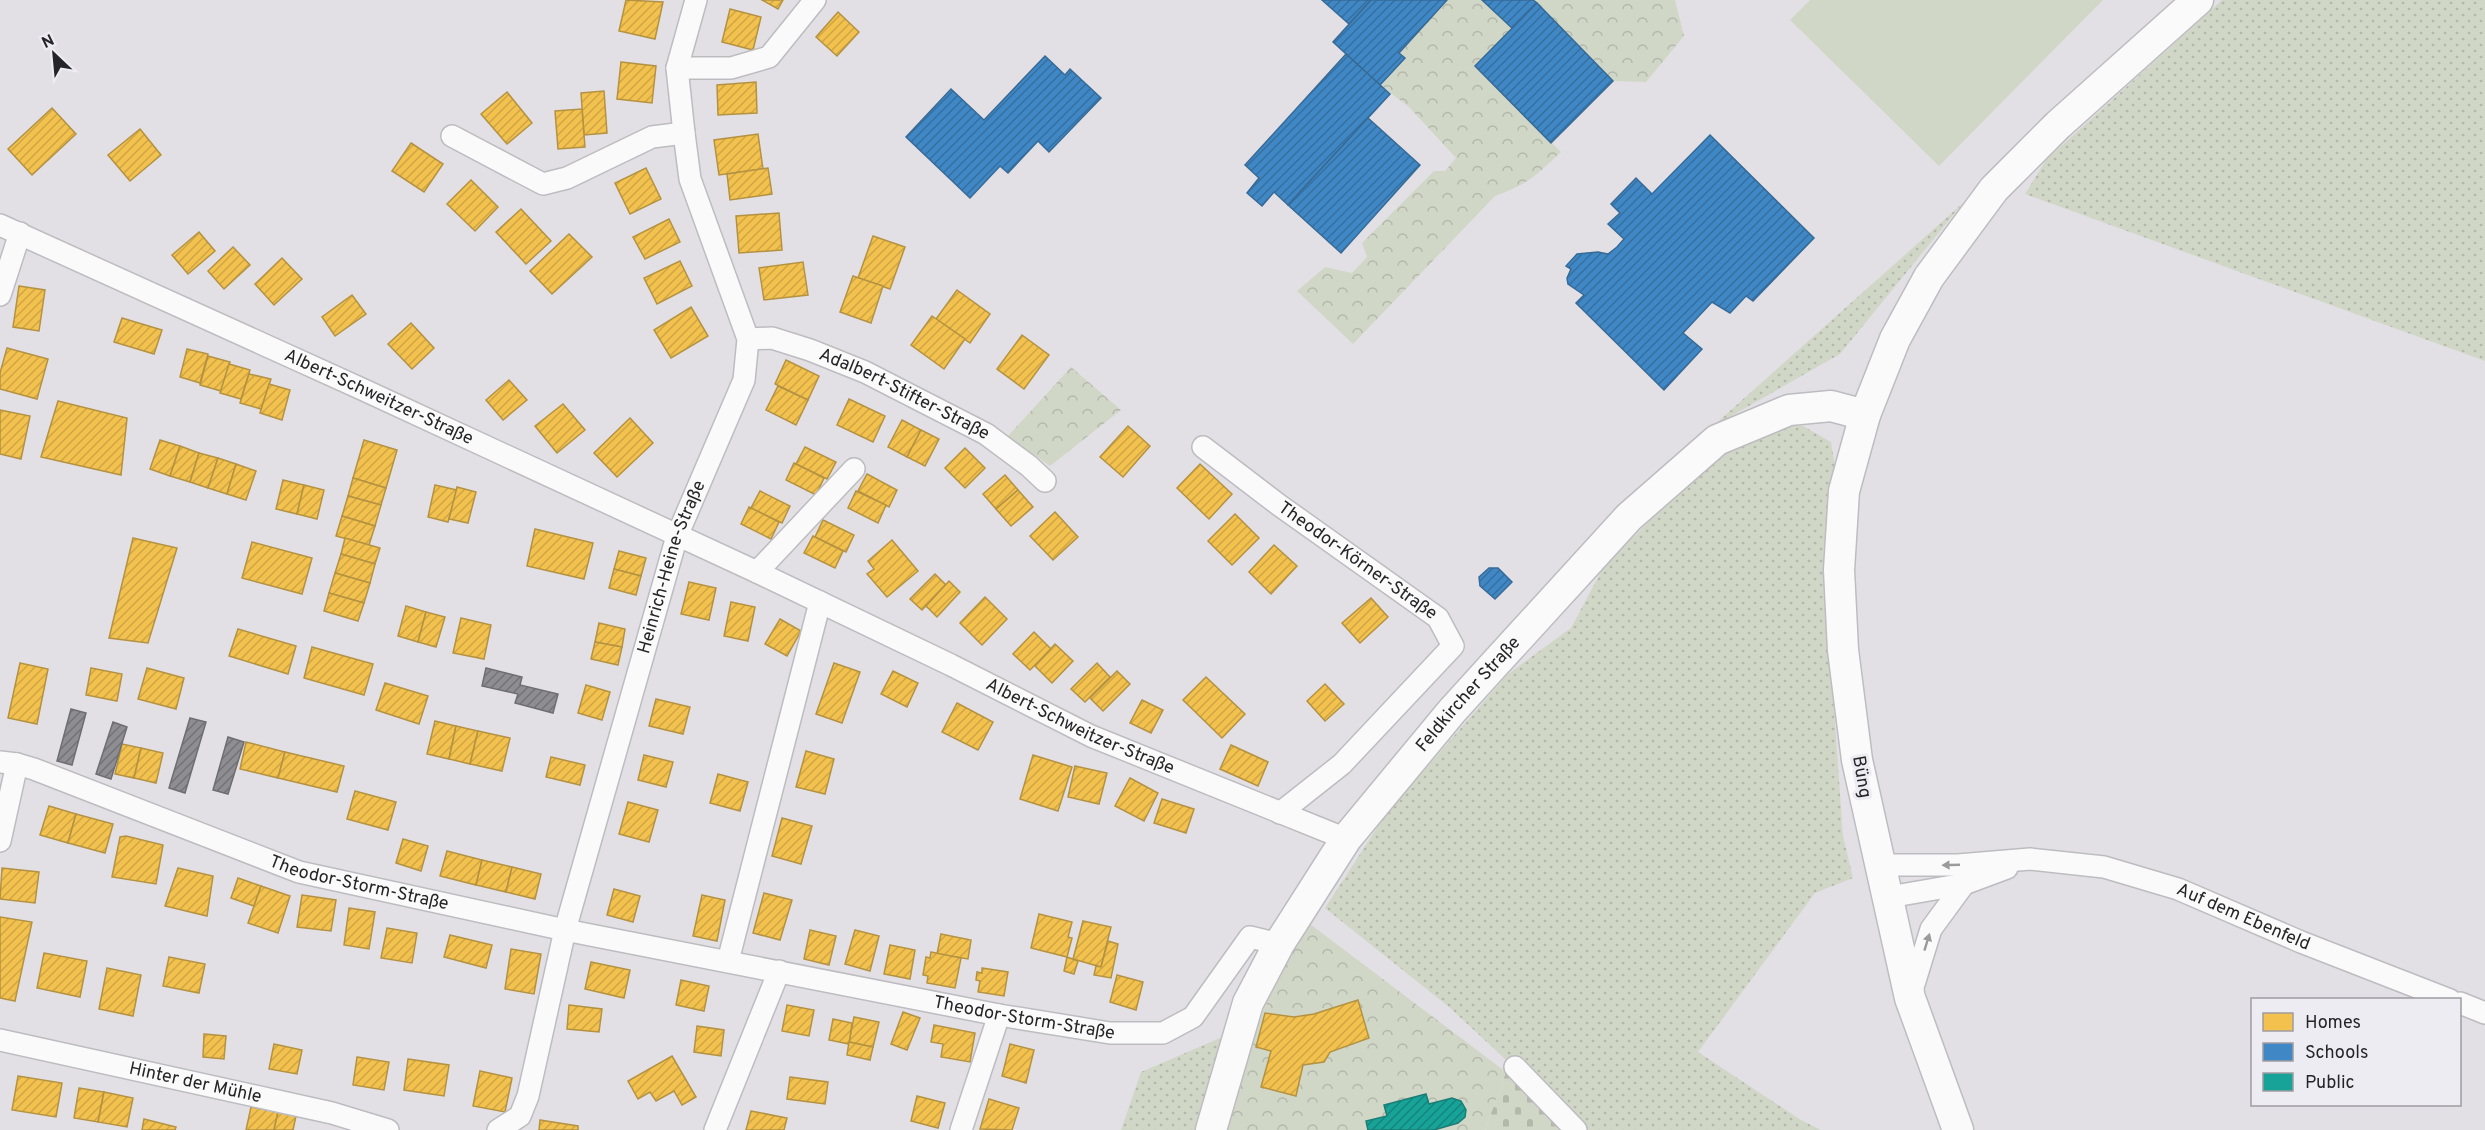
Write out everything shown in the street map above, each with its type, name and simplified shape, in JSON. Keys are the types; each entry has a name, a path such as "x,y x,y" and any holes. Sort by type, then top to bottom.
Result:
{"street":[{"name":"Heinrich-Heine-Straße","path":"498,1130 520,1116 528,1096 565,930 677,536 744,380 748,339 690,178 684,133 677,68 696,0"},
{"path":"677,68 731,68 769,57 815,0"},
{"name":"Büng","path":"1958,1130 1910,998 1889,897 1867,814 1857,760 1843,650 1839,570 1844,491 1865,415 1895,339 1929,277 1995,189 2058,125 2198,0"},
{"path":"452,136 543,184 567,178 652,137 684,133"},
{"name":"Albert-Schweitzer-Straße","path":"0,225 757,572 1091,736 1346,839"},
{"path":"0,296 20,233"},
{"name":"Adalbert-Stifter-Straße","path":"748,339 772,338 865,372 986,434 1029,466 1045,482"},
{"name":"Feldkircher Straße","path":"1211,1130 1248,1003 1279,944 1346,839 1452,711 1629,518 1718,440 1790,410 1831,406 1865,415"},
{"name":"Theodor-Körner-Straße","path":"1203,447 1279,505 1438,618 1453,646 1342,764 1280,813"},
{"path":"757,572 854,469"},
{"path":"728,962 820,602"},
{"path":"0,841 9,763"},
{"name":"Theodor-Storm-Straße","path":"9,763 299,872 565,930 999,1015 1110,1033 1163,1033 1193,1017 1250,938 1279,944"},
{"name":"Auf dem Ebenfeld","path":"1889,897 1964,884 2030,859"},
{"name":"Auf dem Ebenfeld","path":"1881,865 1948,866 2030,859 2104,867 2178,889 2301,942 2447,998"},
{"path":"1910,998 1931,929 1964,884"},
{"path":"715,1130 778,971"},
{"path":"2461,1003 2485,1013"},
{"path":"961,1130 999,1015"},
{"name":"Hinter der Mühle","path":"0,1040 332,1113 388,1130"},
{"path":"1515,1066 1576,1130"}],"green space":[{"path":"1447,0 1482,0 1513,29 1475,66 1561,152 1531,178 1495,196 1353,344 1297,291 1325,267 1352,273 1367,257 1362,243 1434,171 1445,171 1456,158 1409,107 1380,85 1404,58 1399,53"},
{"path":"1533,0 1675,0 1684,36 1646,82 1613,81"},
{"path":"1810,0 2103,0 1939,166 1790,20"},
{"path":"2222,0 2485,0 2485,361 2025,194 2046,160"},
{"path":"1963,203 1840,354 1712,427"},
{"path":"1071,367 1121,410 1050,466 1008,436"},
{"path":"1772,426 1803,426 1831,442 1835,467 1828,531 1827,609 1843,836 1853,878 1815,893 1698,1052 1801,1120 1821,1130 1582,1130 1449,1007 1325,908 1386,814 1508,674 1571,628 1603,568 1703,467"},
{"path":"1306,921 1506,1072 1485,1130 1224,1130 1253,1032"},
{"path":"1227,1035 1199,1130 1121,1130 1141,1072"},
{"path":"1506,1072 1568,1130 1485,1130"}],"building: Homes":[{"path":"626,0 663,2 655,39 619,31"},
{"path":"762,0 783,0 778,9"},
{"path":"730,9 761,17 753,50 722,42"},
{"path":"838,12 859,32 837,56 816,37"},
{"path":"621,62 656,66 652,103 617,99"},
{"path":"756,82 757,113 718,115 717,85"},
{"path":"604,91 607,133 584,135 581,93"},
{"path":"507,92 532,123 507,144 481,114"},
{"path":"52,108 76,134 32,175 8,149"},
{"path":"582,109 585,147 558,149 555,111"},
{"path":"140,129 161,155 130,181 108,155"},
{"path":"758,134 763,169 719,175 714,140"},
{"path":"411,143 443,164 424,192 392,171"},
{"path":"646,168 661,199 630,214 615,183"},
{"path":"768,168 772,194 730,200 727,174"},
{"path":"471,180 498,207 475,231 447,204"},
{"path":"521,209 551,241 526,264 496,232"},
{"path":"779,213 782,250 739,253 736,216"},
{"path":"669,219 680,242 645,259 633,237"},
{"path":"199,232 215,251 188,274 172,255"},
{"path":"569,234 592,257 552,294 530,271"},
{"path":"873,236 905,247 890,289 858,278"},
{"path":"233,247 250,265 224,289 208,271"},
{"path":"282,258 302,279 274,305 255,284"},
{"path":"680,261 692,286 657,304 644,278"},
{"path":"803,262 808,295 764,300 759,268"},
{"path":"853,276 883,286 871,323 840,312"},
{"path":"19,286 45,290 39,331 13,327"},
{"path":"957,290 990,314 970,343 936,319"},
{"path":"352,295 366,314 335,336 322,317"},
{"path":"691,307 708,336 671,358 654,330"},
{"path":"932,316 965,339 944,369 911,345"},
{"path":"122,318 162,330 154,354 114,342"},
{"path":"411,323 434,348 412,369 388,344"},
{"path":"1022,335 1049,355 1024,389 997,369"},
{"path":"7,348 48,359 37,399 0,389 0,373"},
{"path":"187,349 208,354 200,383 180,377"},
{"path":"208,356 230,362 221,391 200,385"},
{"path":"786,360 819,376 808,400 775,384"},
{"path":"229,364 250,370 241,399 220,393"},
{"path":"249,374 271,379 261,409 240,403"},
{"path":"509,380 527,400 503,420 486,400"},
{"path":"269,384 290,390 282,420 260,413"},
{"path":"778,386 808,400 796,425 766,410"},
{"path":"849,399 885,416 873,442 837,425"},
{"path":"58,401 127,418 121,475 41,457"},
{"path":"563,404 585,430 557,453 535,426"},
{"path":"0,410 30,416 21,459 0,454"},
{"path":"630,418 653,443 617,477 594,453"},
{"path":"902,420 921,430 907,457 888,447"},
{"path":"1128,426 1150,446 1123,477 1100,457"},
{"path":"921,430 939,439 925,466 907,457"},
{"path":"160,440 180,446 170,476 150,469"},
{"path":"364,440 397,450 386,488 353,478"},
{"path":"180,446 199,453 190,482 170,476"},
{"path":"805,447 836,462 827,479 796,464"},
{"path":"965,448 985,468 965,488 945,468"},
{"path":"199,453 218,458 208,488 190,482"},
{"path":"218,458 236,464 227,494 208,488"},
{"path":"794,463 824,478 816,495 786,480"},
{"path":"236,464 256,471 246,500 227,494"},
{"path":"1200,464 1232,494 1209,519 1177,488"},
{"path":"867,474 897,490 889,507 858,491"},
{"path":"1005,475 1018,490 996,509 983,494"},
{"path":"353,478 386,488 381,505 348,496"},
{"path":"283,480 304,485 297,514 276,509"},
{"path":"304,485 324,490 317,519 297,514"},
{"path":"435,485 457,490 448,522 428,517"},
{"path":"457,487 476,492 468,523 449,519"},
{"path":"1018,490 1033,507 1011,526 996,509"},
{"path":"760,491 790,506 782,523 751,508"},
{"path":"856,491 886,505 878,523 848,508"},
{"path":"348,496 381,505 375,526 342,516"},
{"path":"749,507 779,522 771,539 741,524"},
{"path":"1055,512 1078,537 1053,560 1030,536"},
{"path":"1235,514 1259,538 1232,565 1208,541"},
{"path":"342,516 375,526 369,545 336,536"},
{"path":"823,520 854,535 846,552 815,537"},
{"path":"535,529 593,543 584,579 527,566"},
{"path":"813,536 843,551 835,568 804,553"},
{"path":"133,538 177,548 148,643 109,638"},
{"path":"345,538 380,548 375,564 341,554"},
{"path":"892,540 918,571 887,597 867,574 874,569 868,561"},
{"path":"252,542 312,558 302,594 242,578"},
{"path":"1274,545 1297,566 1271,594 1249,572"},
{"path":"619,551 646,558 641,576 614,569"},
{"path":"341,554 375,564 370,583 335,573"},
{"path":"614,569 641,576 636,595 609,588"},
{"path":"335,573 370,583 364,603 329,593"},
{"path":"935,574 946,585 922,610 910,599"},
{"path":"949,581 960,592 937,617 926,606"},
{"path":"689,582 716,588 709,620 681,614"},
{"path":"329,593 364,603 358,621 324,611"},
{"path":"985,597 1007,619 982,645 960,623"},
{"path":"1371,598 1388,617 1360,643 1342,623"},
{"path":"731,602 755,607 748,641 724,636"},
{"path":"406,606 426,612 418,642 398,636"},
{"path":"426,612 445,617 436,647 418,642"},
{"path":"461,618 491,625 484,659 453,653"},
{"path":"780,619 801,631 787,656 765,644"},
{"path":"599,623 625,629 622,647 595,642"},
{"path":"238,629 296,646 288,674 229,656"},
{"path":"1034,632 1051,649 1030,670 1013,654"},
{"path":"595,642 622,647 618,665 591,659"},
{"path":"1055,644 1073,661 1052,683 1035,666"},
{"path":"312,647 373,664 364,695 304,678"},
{"path":"20,663 48,669 37,724 8,718"},
{"path":"834,663 860,672 842,723 816,714"},
{"path":"1097,663 1110,677 1085,702 1071,689"},
{"path":"91,668 122,674 117,701 86,695"},
{"path":"147,668 184,678 176,709 138,699"},
{"path":"893,671 918,683 907,707 881,694"},
{"path":"1117,671 1130,684 1103,711 1090,698"},
{"path":"1206,677 1245,714 1222,738 1183,700"},
{"path":"385,683 428,696 419,724 376,710"},
{"path":"1325,684 1344,704 1325,721 1307,701"},
{"path":"586,685 610,692 602,720 578,713"},
{"path":"656,699 690,707 683,734 649,726"},
{"path":"1142,700 1163,710 1151,733 1130,723"},
{"path":"957,703 993,722 978,750 942,732"},
{"path":"435,721 456,726 449,759 427,754"},
{"path":"456,726 478,731 470,764 449,759"},
{"path":"478,731 510,738 502,771 470,764"},
{"path":"246,742 285,752 278,778 240,769"},
{"path":"122,744 141,748 134,778 115,774"},
{"path":"1231,745 1268,762 1258,786 1220,769"},
{"path":"141,748 163,753 156,783 134,778"},
{"path":"806,751 834,759 825,794 796,787"},
{"path":"285,752 344,766 337,792 278,778"},
{"path":"644,755 673,762 666,787 638,780"},
{"path":"1033,755 1072,767 1058,811 1020,799"},
{"path":"551,757 585,765 580,785 546,777"},
{"path":"1075,766 1107,773 1099,804 1068,797"},
{"path":"718,774 748,782 740,811 710,803"},
{"path":"1130,778 1158,793 1144,821 1115,806"},
{"path":"355,791 396,802 388,830 347,819"},
{"path":"1162,799 1194,809 1186,833 1154,823"},
{"path":"628,802 658,810 649,842 619,834"},
{"path":"49,806 76,814 68,843 40,835"},
{"path":"76,814 113,824 105,853 68,843"},
{"path":"782,818 812,826 801,864 772,856"},
{"path":"126,836 163,845 156,884 112,877 120,837"},
{"path":"403,839 428,846 421,871 396,863"},
{"path":"447,851 482,860 476,885 440,876"},
{"path":"482,860 512,867 506,892 476,885"},
{"path":"512,867 541,874 535,899 506,892"},
{"path":"2,868 39,872 35,903 0,899"},
{"path":"178,868 213,876 207,916 165,906"},
{"path":"238,878 261,886 254,906 231,898"},
{"path":"261,886 290,896 278,933 248,923"},
{"path":"614,889 640,896 633,922 607,915"},
{"path":"764,893 792,900 780,940 753,933"},
{"path":"302,895 336,900 331,931 297,927"},
{"path":"702,895 725,900 717,941 693,936"},
{"path":"349,908 375,912 369,949 344,945"},
{"path":"1039,914 1072,922 1068,937 1072,938 1067,957 1031,948"},
{"path":"0,917 32,922 15,1001 0,998"},
{"path":"1083,921 1111,927 1101,967 1073,959"},
{"path":"387,928 417,933 412,963 381,958"},
{"path":"810,930 836,936 829,965 804,959"},
{"path":"855,930 879,936 870,971 845,964"},
{"path":"941,934 971,940 968,959 937,954"},
{"path":"450,935 492,945 486,968 444,957"},
{"path":"1108,941 1118,944 1111,978 1094,975 1096,966 1101,967"},
{"path":"890,945 915,950 910,979 884,974"},
{"path":"511,949 541,954 534,994 505,989"},
{"path":"931,952 961,958 955,988 927,983 928,976 923,975 926,957 930,958"},
{"path":"44,953 87,961 80,997 37,988"},
{"path":"169,957 205,964 199,993 163,986"},
{"path":"1067,957 1078,961 1074,974 1064,971"},
{"path":"591,962 630,970 624,998 585,989"},
{"path":"107,968 141,975 133,1016 99,1009"},
{"path":"982,968 1008,972 1004,996 978,992 980,981 976,980 977,972 982,973"},
{"path":"1117,975 1143,982 1136,1010 1110,1002"},
{"path":"681,980 709,986 704,1011 676,1005"},
{"path":"1358,1000 1369,1038 1330,1052 1324,1062 1303,1065 1296,1096 1261,1087 1271,1051 1256,1047 1265,1013 1294,1017 1314,1014"},
{"path":"569,1005 602,1009 599,1032 567,1029"},
{"path":"787,1005 814,1010 809,1036 782,1031"},
{"path":"903,1012 920,1018 907,1050 891,1044"},
{"path":"854,1017 879,1022 873,1047 849,1042"},
{"path":"833,1019 852,1023 849,1044 829,1040"},
{"path":"934,1025 975,1033 970,1062 941,1057 943,1044 931,1042"},
{"path":"697,1026 724,1030 721,1056 694,1052"},
{"path":"204,1034 226,1036 224,1059 203,1057"},
{"path":"849,1042 873,1047 870,1060 847,1055"},
{"path":"274,1044 302,1050 297,1074 269,1069"},
{"path":"1010,1044 1034,1050 1026,1083 1002,1076"},
{"path":"672,1056 696,1097 682,1105 674,1091 656,1101 650,1092 638,1099 628,1081"},
{"path":"357,1057 389,1062 384,1090 353,1085"},
{"path":"408,1059 449,1065 444,1096 404,1090"},
{"path":"480,1071 512,1078 505,1112 473,1106"},
{"path":"18,1076 62,1083 56,1117 12,1110"},
{"path":"790,1077 828,1082 825,1104 787,1099"},
{"path":"79,1088 104,1092 98,1122 74,1118"},
{"path":"104,1092 133,1098 127,1127 98,1122"},
{"path":"917,1096 945,1103 938,1128 911,1121"},
{"path":"989,1099 1019,1108 1012,1130 980,1129"},
{"path":"251,1107 278,1112 274,1130 246,1130"},
{"path":"751,1111 787,1118 784,1130 746,1130"},
{"path":"278,1112 296,1116 293,1130 274,1130"},
{"path":"144,1119 176,1127 175,1130 142,1130"},
{"path":"540,1120 578,1126 578,1130 539,1130"}],"building: Schools":[{"path":"1322,0 1371,0 1349,24"},
{"path":"1371,0 1447,0 1399,53 1405,58 1380,85 1333,42"},
{"path":"1482,0 1533,0 1537,3 1513,29"},
{"path":"1537,3 1613,81 1551,143 1475,66"},
{"path":"1346,54 1390,94 1288,205 1274,192 1262,206 1247,193 1259,178 1245,165"},
{"path":"1045,56 1065,75 1070,69 1101,98 1049,152 1038,141 1008,173 1000,166 970,198 906,137 951,89 984,120"},
{"path":"1368,118 1420,165 1341,253 1288,205"},
{"path":"1710,135 1814,238 1753,301 1746,296 1730,313 1712,302 1683,333 1702,349 1664,390 1576,303 1584,295 1568,284 1567,278 1571,269 1566,266 1577,254 1598,252 1608,254 1617,247 1624,239 1608,224 1620,213 1611,204 1636,178 1652,194"},
{"path":"1489,568 1498,568 1512,582 1495,599 1480,586 1479,577"}],"building: Public":[{"path":"1426,1094 1429,1104 1452,1098 1461,1101 1466,1110 1465,1117 1458,1123 1434,1130 1368,1130 1366,1121 1387,1116 1384,1105"}],"building: Industry":[{"path":"486,668 522,677 520,685 558,694 553,713 515,703 518,694 482,686"},
{"path":"71,709 86,713 72,765 57,761"},
{"path":"190,718 206,722 185,793 169,788"},
{"path":"113,722 127,727 111,779 96,774"},
{"path":"228,737 244,742 228,794 213,790"}]}
